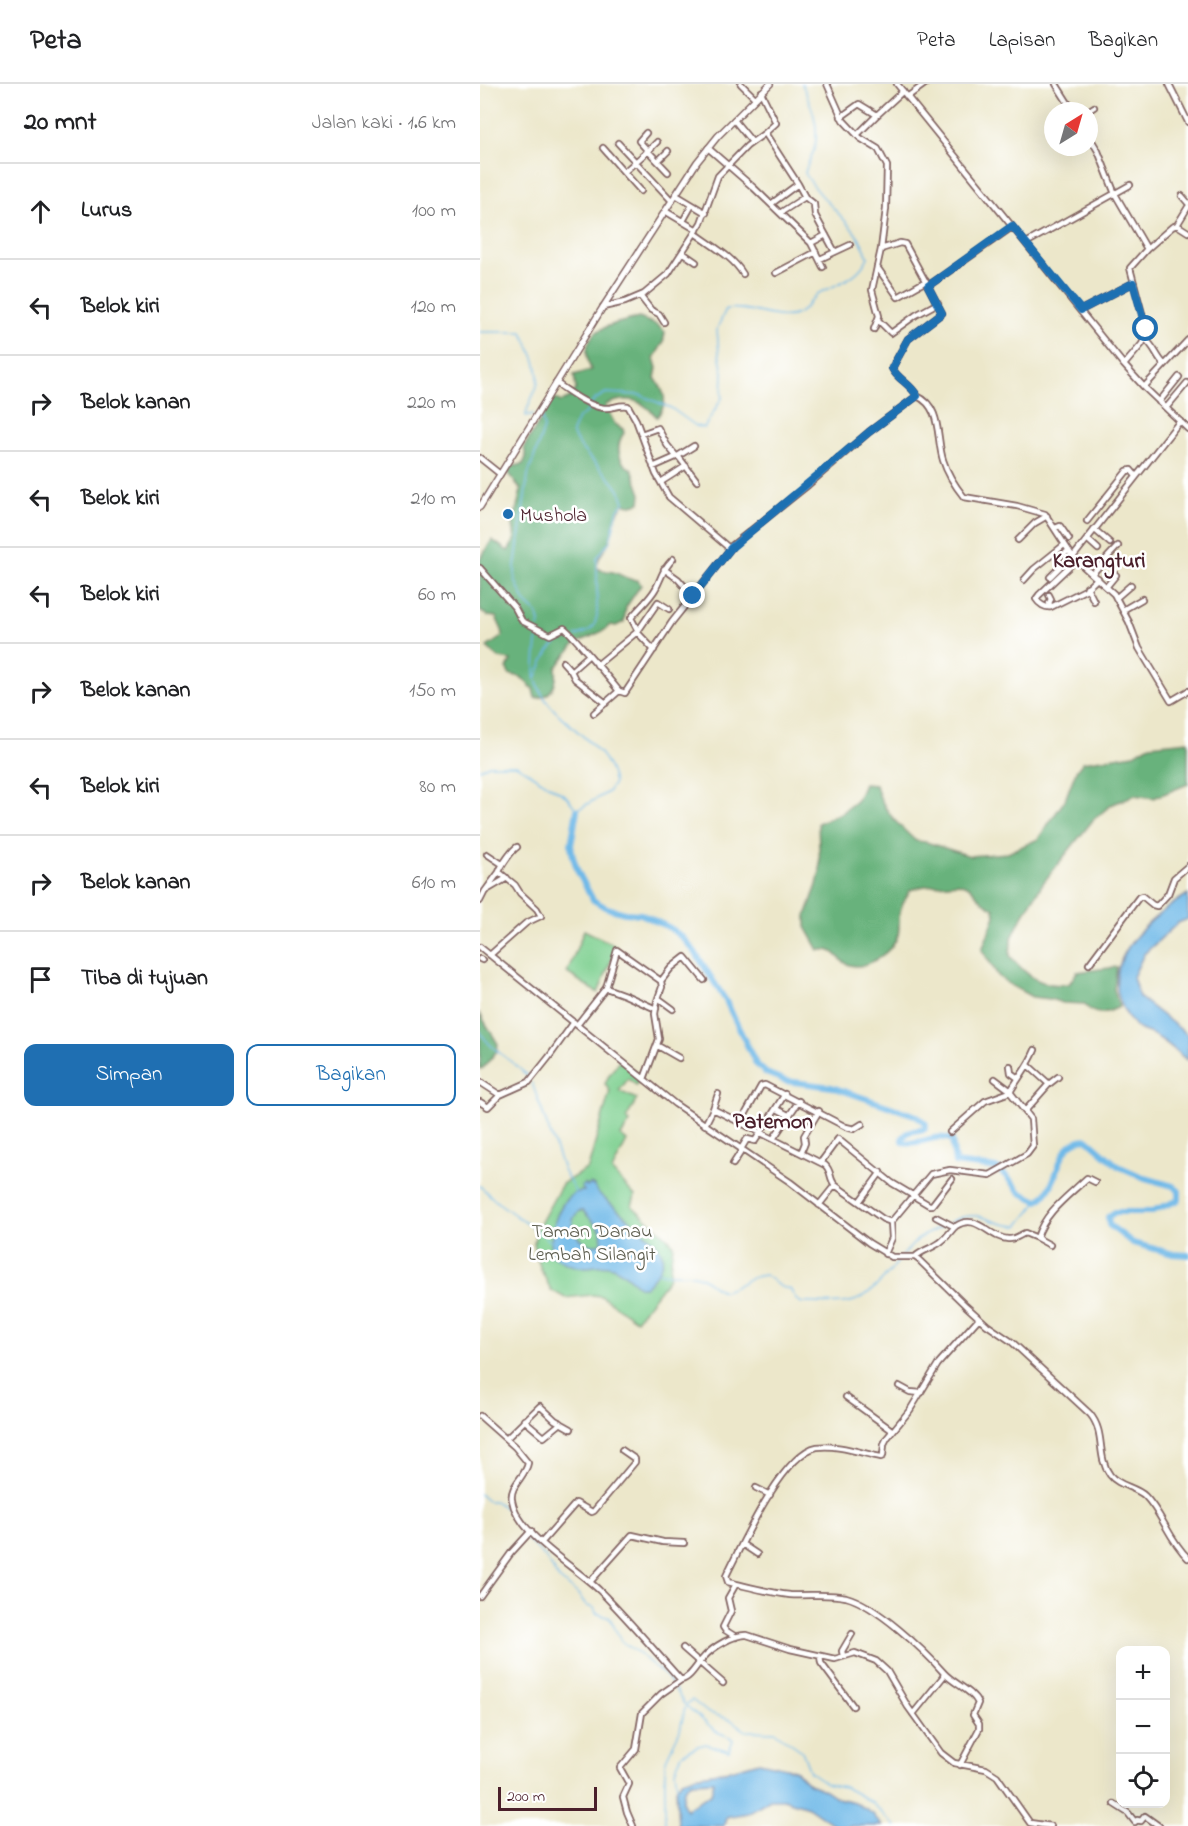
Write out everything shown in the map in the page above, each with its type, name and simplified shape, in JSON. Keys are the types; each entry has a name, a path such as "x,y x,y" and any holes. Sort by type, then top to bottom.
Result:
{"main road":[{"path":"480,507 603,307 708,148 770,84"}],"street":[{"path":"741,84 755,98"},
{"path":"827,84 841,117 856,135 878,149 887,166 886,209 881,249 872,290 878,320 891,333 938,303"},
{"path":"897,84 1124,365 1188,429"},
{"path":"907,97 925,84"},
{"path":"1056,84 1067,102"},
{"path":"1169,84 1188,122"},
{"path":"603,307 640,296 668,274 706,213 714,184 727,165 776,123 761,92"},
{"path":"856,135 903,92"},
{"path":"841,117 859,104 877,115"},
{"path":"734,120 752,142"},
{"path":"646,133 639,141 668,172"},
{"path":"765,133 805,197 814,204 814,214 835,252"},
{"path":"624,172 657,142"},
{"path":"618,143 674,198 706,213"},
{"path":"603,148 641,191"},
{"path":"708,148 811,243 823,267"},
{"path":"658,161 668,151"},
{"path":"1098,151 1115,194 1147,249"},
{"path":"771,204 798,184"},
{"path":"1026,243 1130,185"},
{"path":"1124,365 1145,339 1146,329 1130,266 1177,225 1188,205 1182,196"},
{"path":"780,213 805,197"},
{"path":"683,221 692,205"},
{"path":"665,211 683,221 728,256 743,274"},
{"path":"1177,225 1188,232"},
{"path":"877,267 898,297 927,283 1012,226"},
{"path":"811,243 826,235"},
{"path":"881,249 905,243 942,311 942,314 908,339 892,365 893,372 932,409 943,462 964,497 1017,506 1041,512 1047,516 1068,551 1107,586 1116,598 1139,648 1171,700 1188,691"},
{"path":"820,259 850,244"},
{"path":"776,273 816,252"},
{"path":"683,253 696,262"},
{"path":"1081,310 1133,283"},
{"path":"640,296 664,322"},
{"path":"874,328 878,320"},
{"path":"1145,339 1154,347 1157,357 1164,364"},
{"path":"1144,387 1188,340"},
{"path":"1159,402 1179,377"},
{"path":"556,383 594,405 605,408 628,405 636,420 653,467 677,505 731,548"},
{"path":"1166,408 1187,383"},
{"path":"480,568 525,623 550,635 567,629 619,690 627,692 693,596 731,548 869,432 917,396"},
{"path":"1098,578 1088,587 1051,607 1043,606 1036,598 1074,558 1180,421"},
{"path":"641,434 658,428 667,445 697,481"},
{"path":"653,467 694,446"},
{"path":"480,458 500,474"},
{"path":"661,482 686,466"},
{"path":"1087,521 1127,471 1131,470 1136,476"},
{"path":"1018,540 1035,523 1047,516"},
{"path":"1055,528 1060,526 1069,539"},
{"path":"1094,530 1110,543"},
{"path":"1087,539 1098,549"},
{"path":"1024,580 1064,545"},
{"path":"1092,574 1118,546"},
{"path":"1050,577 1060,567 1058,559 1068,551"},
{"path":"654,650 638,632 631,618 656,587 659,577 673,559"},
{"path":"664,570 678,579 693,596"},
{"path":"1107,586 1116,575"},
{"path":"1116,598 1131,585"},
{"path":"1088,587 1094,601"},
{"path":"1049,595 1051,607"},
{"path":"1123,610 1142,599"},
{"path":"597,665 638,632 658,602 669,609"},
{"path":"571,671 589,655"},
{"path":"563,662 575,679 606,703"},
{"path":"594,713 619,690"},
{"path":"480,901 502,864 517,847"},
{"path":"487,854 502,864"},
{"path":"1089,964 1138,897 1142,896 1157,906 1168,894 1174,878 1188,866"},
{"path":"490,955 526,923 541,916 537,909 499,872"},
{"path":"486,891 507,878"},
{"path":"480,947 705,1125 790,1182 885,1254 896,1258 915,1257 923,1250 942,1241 955,1227 973,1221 988,1233 1007,1239 1025,1233 1050,1245"},
{"path":"480,1102 488,1107 500,1095 529,1082 575,1023 606,988 617,950 661,981 662,987 656,1009 658,1046 644,1078"},
{"path":"661,981 671,968 685,957 704,980"},
{"path":"606,988 625,994 656,1009"},
{"path":"658,998 673,1009"},
{"path":"658,1046 679,1058"},
{"path":"950,1132 985,1101 1011,1091 1018,1078 1029,1066 1035,1050"},
{"path":"1010,1066 1011,1073 1018,1078"},
{"path":"1029,1066 1034,1068 1049,1084"},
{"path":"1025,1111 1058,1077"},
{"path":"885,1254 892,1238 891,1222 933,1173 950,1170 990,1174 1027,1154 1033,1146 1032,1121 1011,1091 995,1079"},
{"path":"480,1082 500,1095"},
{"path":"741,1122 764,1085 819,1111 846,1127 854,1129 862,1124"},
{"path":"705,1125 718,1094"},
{"path":"733,1164 747,1139 755,1141 785,1094"},
{"path":"773,1139 799,1101"},
{"path":"713,1109 821,1162 830,1170 831,1181 835,1185 883,1220 891,1222"},
{"path":"777,1109 790,1116"},
{"path":"801,1153 805,1143 804,1137 819,1111"},
{"path":"821,1162 846,1127"},
{"path":"838,1139 892,1183 930,1205 951,1179"},
{"path":"859,1202 881,1173"},
{"path":"1037,1238 1042,1224 1053,1209 1087,1178 1095,1182"},
{"path":"819,1205 835,1185"},
{"path":"936,1217 955,1227"},
{"path":"915,1257 980,1318 1018,1347 1095,1420 1099,1429 1105,1465 1111,1477 1148,1498 1171,1537 1188,1558"},
{"path":"960,1765 979,1729 979,1724 973,1715 978,1703 972,1695 944,1673 929,1656 897,1629 856,1601 837,1596 789,1595 728,1582 726,1578 742,1544 785,1471 804,1452 818,1447 833,1447 881,1457 884,1454 884,1444 910,1410 942,1359 980,1318"},
{"path":"899,1386 910,1392 921,1393"},
{"path":"846,1396 893,1431"},
{"path":"506,1439 540,1406 571,1430"},
{"path":"480,1416 528,1463 511,1496 520,1518 560,1559 590,1582 681,1680"},
{"path":"524,1420 544,1437 561,1423"},
{"path":"542,1542 575,1504 594,1511 635,1462 635,1459 622,1450"},
{"path":"756,1488 770,1496"},
{"path":"480,1596 531,1531"},
{"path":"590,1582 632,1535 663,1542 684,1543"},
{"path":"742,1544 757,1554"},
{"path":"736,1584 728,1598 731,1611 723,1627 736,1636"},
{"path":"843,1656 843,1651 852,1634"},
{"path":"633,1826 623,1797 629,1784 620,1768 636,1749 641,1715 661,1694 688,1677 711,1651 736,1636 747,1635 790,1649 835,1659 861,1653 883,1666 913,1714 947,1759 960,1765 986,1769 997,1776 1030,1823 1051,1826"},
{"path":"683,1648 723,1683"},
{"path":"820,1656 821,1664 853,1706"},
{"path":"913,1714 944,1673"},
{"path":"1114,1804 1128,1814 1134,1824 1136,1820 1141,1821 1145,1816 1159,1826"}],"green space":[{"path":"639,318 657,325 665,332 663,343 654,358 657,368 655,378 663,393 664,402 657,417 634,400 621,400 605,405 615,424 623,429 619,454 627,467 632,469 641,494 640,503 624,504 618,511 610,539 599,559 597,568 638,580 641,585 626,607 624,622 616,626 610,625 605,630 575,644 556,668 553,688 546,695 535,698 533,689 521,677 509,674 507,669 511,660 499,658 487,647 503,636 496,617 488,616 480,611 480,559 492,540 508,551 515,540 513,524 521,490 508,472 511,467 523,464 526,457 524,447 554,398 561,402 569,398 576,390 574,375 591,370 587,357 587,346 591,338 606,327"},
{"path":"1188,741 1188,784 1154,798 1134,795 1111,805 1093,820 1043,883 1011,940 1010,956 1029,975 1050,984 1069,984 1077,972 1117,967 1114,989 1119,1007 1096,1013 1085,1004 1063,1003 1032,997 999,977 982,950 995,916 994,909 982,901 970,887 958,883 910,890 901,908 899,932 895,941 879,958 864,965 850,965 831,951 819,950 806,927 806,916 820,871 818,823 841,813 857,800 864,784 876,785 886,809 916,841 970,856 1008,853 1038,839 1065,800 1076,771 1083,762 1134,754 1150,745"},
{"path":"584,930 617,946 598,993 567,973"},
{"path":"480,1014 498,1044 497,1051 480,1069"},
{"name":"Taman Danau Lembah Silangit","path":"620,1060 642,1077 636,1085 628,1079 619,1091 637,1099 626,1119 630,1122 621,1136 627,1141 612,1171 635,1196 632,1206 673,1245 669,1278 636,1320 601,1296 565,1298 551,1290 541,1270 534,1243 536,1231 562,1184 588,1168 610,1091 605,1084"}],"water":[{"path":"1188,894 1188,919 1178,923 1144,954 1133,977 1139,997 1188,1035 1188,1061 1164,1041 1135,1026 1122,1006 1117,986 1119,968 1126,950 1138,934 1153,919"},
{"path":"585,1184 587,1187 590,1184 594,1186 597,1192 657,1245 663,1259 661,1267 645,1287 640,1287 614,1267 571,1265 551,1253 557,1214 568,1198 584,1191 581,1187","holes":["579,1211 583,1211 601,1230 602,1243 590,1245 576,1235 572,1226 573,1221"]},
{"path":"759,1762 795,1770 809,1784 837,1798 854,1802 873,1814 882,1826 836,1826 808,1807 783,1799 770,1799 748,1813 726,1817 724,1826 678,1826 676,1788 682,1781 694,1776 731,1770","holes":["714,1781 711,1794 690,1806 686,1810 683,1802 684,1789 691,1782"]}],"waterway":[{"path":"576,636 589,631 594,626 597,616 597,558 610,541 618,509 624,504 622,495 616,486 577,442 572,432 578,418 587,412 594,400 606,393 640,395 671,408 696,426 704,428 722,398 723,372 717,329 726,309 744,309 781,316 797,314 817,294 853,275 868,257 856,234 821,195 805,173 814,150 816,124 802,84"},
{"path":"480,332 522,332 537,367 538,382 526,416 533,414"},
{"path":"537,416 542,419 544,428 528,475 515,580 525,602 537,613 539,628"},
{"path":"480,769 489,765 516,765 566,796 577,810 608,792 614,783 609,767 600,754 564,720 543,695 535,675 538,633"},
{"path":"536,678 553,647 563,639 570,637"},
{"path":"577,810 571,845 573,857 593,900 607,908 641,914 670,928 683,938 695,952 726,1001 756,1064 766,1073 786,1081 832,1087 917,1116 926,1124 925,1129 908,1132 902,1139 904,1142 934,1138 952,1140 955,1163 996,1168 1021,1193 1038,1201 1046,1194 1063,1155 1069,1147 1076,1141 1087,1139 1118,1166 1145,1178 1173,1186 1179,1191 1179,1200 1150,1212 1115,1212 1108,1217 1109,1225 1133,1243 1173,1254 1188,1255"},
{"path":"480,1031 496,1050 529,1078"},
{"path":"532,1083 564,1172 576,1193"},
{"path":"480,1186 496,1201 553,1243"},
{"path":"950,1222 978,1216 1018,1226 1038,1201"},
{"path":"902,1256 919,1238 946,1224"},
{"path":"659,1272 698,1276 723,1291 752,1278 765,1275 781,1287 790,1289 797,1300 802,1303 842,1303 854,1301 867,1294 899,1260"},
{"path":"480,1494 488,1501 495,1501 508,1510 523,1535 545,1557 559,1579 577,1593 587,1606 594,1608 596,1613 610,1618 621,1641 668,1678 684,1704 717,1732 733,1740 729,1751 706,1744 682,1754 675,1771 677,1786"},
{"path":"687,1704 692,1700 707,1712 731,1720 746,1731 775,1732 802,1751 810,1772 826,1783 844,1787 872,1803 895,1826"},
{"path":"665,1826 665,1762 680,1730 685,1708"}],"place":[{"name":"Mushola","path":"508,514"}],"district":[{"name":"Karangturi","path":"1099,559"},
{"name":"Patemon","path":"773,1120"}],"route":[{"path":"693,596 731,548 869,432 917,396 908,384 893,372 892,365 908,339 942,313 928,286 1012,226 1081,310 1133,283 1146,329"}]}
